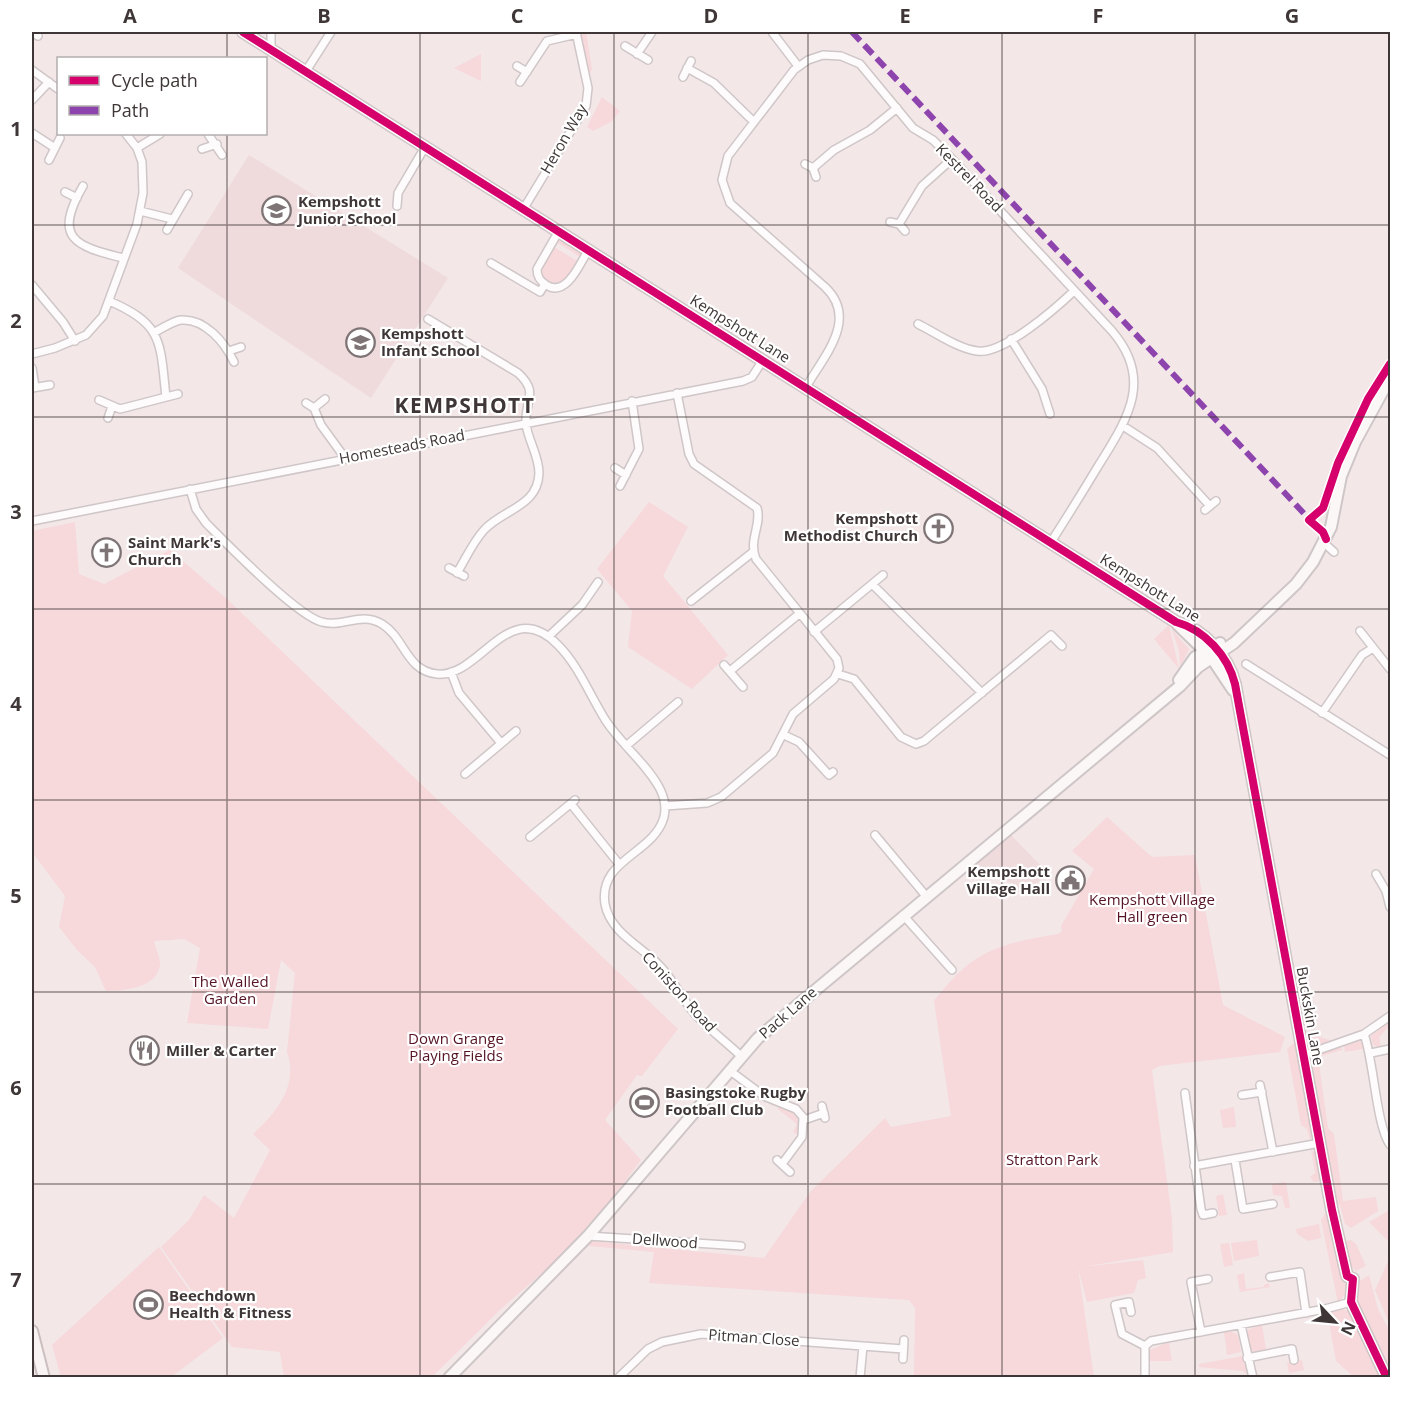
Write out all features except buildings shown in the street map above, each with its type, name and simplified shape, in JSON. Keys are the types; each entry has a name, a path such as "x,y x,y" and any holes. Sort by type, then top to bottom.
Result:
{"main road":[{"path":"32,1331 44,1377"}],"street":[{"name":"Kempshott Lane","path":"243,32 1176,622 1187,626 1212,651"},
{"path":"271,32 271,49"},
{"path":"306,71 331,32"},
{"path":"638,54 652,32"},
{"path":"772,32 798,66 728,156 723,168 722,180 727,199 830,292 840,312 838,334 806,387"},
{"path":"520,82 547,41 577,33"},
{"name":"Heron Way","path":"524,208 586,106 588,87 577,33"},
{"path":"625,46 648,60"},
{"name":"Kestrel Road","path":"798,66 823,55 850,59 865,69 916,130 933,140 952,159 1117,337 1130,360 1134,393 1123,426 1051,542"},
{"path":"683,77 689,64 714,83 754,122"},
{"path":"517,66 527,72"},
{"path":"32,70 57,88"},
{"path":"32,100 49,82"},
{"path":"813,168 834,150 870,130 897,108"},
{"path":"32,133 55,148"},
{"path":"32,354 75,341 95,327 110,301 140,212 145,180 142,162 127,135"},
{"path":"136,148 158,135"},
{"path":"208,135 217,144 222,155"},
{"path":"49,160 60,138"},
{"path":"202,149 217,144"},
{"path":"397,206 398,193 425,147"},
{"path":"899,224 922,186 952,159"},
{"path":"805,164 813,168 816,177"},
{"path":"83,186 69,217 71,233 75,241 93,251 123,258"},
{"path":"65,192 77,198"},
{"path":"167,230 188,194"},
{"path":"140,212 172,219"},
{"path":"890,222 899,224 904,231"},
{"path":"556,235 537,266 537,276 545,284 555,289 566,285 589,249"},
{"path":"491,263 540,292 545,284"},
{"path":"32,285 63,322 75,341"},
{"path":"916,324 979,352 992,350 1049,314 1074,291"},
{"path":"110,301 144,320 155,332 166,397"},
{"path":"428,319 518,373 527,382 531,399 526,423 538,465 536,488 525,503 484,530 461,574 449,568"},
{"path":"155,332 181,320 190,321 208,329 229,351 234,362"},
{"path":"1011,339 1032,369 1050,410 1057,404"},
{"path":"229,351 241,347"},
{"name":"Homesteads Road","path":"32,521 747,380 763,360"},
{"path":"32,368 33,387 50,385"},
{"name":"Pack Lane","path":"449,1377 588,1236 741,1056 765,1032 1170,692 1212,651 1248,628 1296,584 1323,543 1332,523 1341,476 1355,442 1390,378"},
{"path":"677,393 692,461 702,472 758,510 753,552 766,573 837,659 838,674"},
{"path":"99,400 120,409 178,394"},
{"path":"314,408 325,399"},
{"path":"620,486 636,458 640,443 632,401"},
{"path":"306,403 314,408 321,426 345,458"},
{"path":"108,418 112,406"},
{"path":"1123,426 1157,448 1210,506"},
{"path":"615,468 626,475"},
{"path":"190,489 195,509 206,523 307,615 326,623 362,618 377,622 389,629 416,666 433,673 451,672 462,668 493,642 510,632 534,631 549,636 567,656 608,723 659,788 664,806 716,800 773,753 793,714 838,674"},
{"path":"1323,543 1334,552"},
{"path":"691,601 753,552"},
{"path":"814,632 883,575"},
{"path":"549,636 582,605 593,585"},
{"path":"873,585 982,693"},
{"path":"743,687 727,668 799,614"},
{"path":"1360,632 1390,669"},
{"path":"838,674 854,679 902,737 913,744 924,741 1051,635 1062,646"},
{"path":"1322,713 1362,655 1373,648"},
{"name":"Buckskin Lane","path":"1212,651 1232,672 1343,1262 1347,1276 1353,1279 1351,1302 1387,1377"},
{"path":"1246,664 1390,755"},
{"path":"451,672 459,693 501,743"},
{"path":"626,746 678,702"},
{"path":"465,774 469,766 516,731"},
{"path":"784,735 800,741 829,775 833,772"},
{"path":"530,837 573,802 620,864"},
{"name":"Coniston Road","path":"664,806 664,816 656,833 610,874 605,887 605,902 609,917 627,938 662,969 694,1012 741,1056"},
{"path":"875,835 926,896"},
{"path":"1376,874 1386,891 1390,907"},
{"path":"903,915 952,970"},
{"path":"1304,1055 1364,1034 1390,1016"},
{"path":"1364,1034 1371,1053 1383,1129 1390,1145"},
{"path":"1371,1053 1390,1049"},
{"path":"729,1070 764,1096 796,1109 804,1120 804,1130 799,1143 779,1162 790,1172"},
{"path":"1242,1095 1261,1088 1273,1152"},
{"path":"1185,1093 1203,1215 1213,1213"},
{"path":"804,1120 824,1112"},
{"path":"1194,1166 1320,1143"},
{"path":"1235,1160 1243,1209 1273,1204"},
{"name":"Dellwood","path":"588,1236 741,1246"},
{"path":"1270,1277 1299,1272 1306,1313"},
{"path":"1202,1332 1191,1282 1208,1279"},
{"path":"1131,1312 1129,1302 1115,1305 1122,1334 1145,1346"},
{"path":"1145,1346 1151,1341 1306,1313 1351,1302"},
{"path":"1241,1325 1253,1377"},
{"name":"Pitman Close","path":"618,1377 648,1349 682,1336 701,1334 903,1349"},
{"path":"903,1359 904,1340"},
{"path":"860,1377 862,1346"},
{"path":"1145,1346 1145,1377"},
{"path":"1247,1358 1292,1349 1294,1360"}],"shaded area":[{"name":"Kempshott Junior School","path":"249,155 448,278 371,398 178,268"},
{"path":"1008,832 1048,873 1027,892 973,862"}],"green space":[{"path":"580,32 586,32 592,69 589,76"},
{"path":"481,54 481,81 454,68"},
{"path":"602,97 620,111 611,122 593,131 587,127"},
{"path":"562,236 582,252 580,257 555,241 560,240"},
{"path":"554,247 577,261 565,281 556,286 546,282 540,272"},
{"path":"649,502 688,527 663,576 728,655 692,689 628,647 632,611 597,569"},
{"name":"Down Grange Playing Fields","path":"75,522 79,574 104,584 170,550 228,600 678,1029 642,1076 637,1075 605,1120 641,1160 601,1213 558,1259 501,1309 432,1377 284,1377 280,1352 232,1347 161,1247 189,1220 204,1195 234,1218 270,1150 253,1134 277,1108 288,1087 290,1064 287,1052 295,973 281,960 268,1029 187,1023 200,948 184,939 154,941 160,965 153,979 139,987 106,991 95,967 77,950 59,927 65,896 32,852 32,531"},
{"path":"1169,625 1179,669 1154,639"},
{"path":"1172,630 1189,649 1180,668 1179,651"},
{"name":"Stratton Park","path":"1107,817 1152,857 1195,855 1223,1005 1285,1037 1280,1052 1159,1066 1152,1070 1172,1218 1173,1252 1082,1267 1143,1260 1146,1278 1138,1280 1134,1293 1087,1302 1078,1268 1094,1377 914,1377 915,1308 909,1300 649,1283 654,1252 589,1246 591,1241 764,1258 810,1192 885,1118 891,1127 951,1116 934,1001 961,970 988,952 1062,931 1061,926 1094,869 1072,851"},
{"path":"1390,1021 1390,1025 1379,1037 1381,1048 1373,1045 1371,1036"},
{"path":"1305,1033 1334,1041 1316,1047 1309,1044"},
{"path":"1296,1041 1314,1134 1310,1140 1307,1129 1301,1125 1287,1049"},
{"path":"1358,1041 1364,1043 1369,1070 1367,1070 1363,1049 1345,1052 1344,1046"},
{"path":"1341,1047 1342,1050 1318,1057 1328,1128 1334,1134 1343,1201 1376,1197 1378,1211 1351,1228 1345,1224 1340,1205 1336,1204 1310,1061 1313,1056"},
{"path":"780,1104 795,1110 802,1119 800,1136 793,1132 797,1124 778,1109"},
{"path":"1234,1107 1236,1127 1223,1128 1220,1110"},
{"path":"1311,1150 1317,1154 1320,1170 1319,1181 1314,1182 1310,1177 1315,1173"},
{"path":"1286,1182 1290,1208 1285,1208 1282,1196 1273,1195 1272,1184"},
{"path":"1223,1194 1227,1215 1219,1216 1216,1196"},
{"path":"1390,1210 1390,1243 1369,1222"},
{"path":"1326,1213 1336,1256 1346,1282 1345,1294 1338,1303 1321,1220"},
{"path":"1319,1224 1321,1238 1308,1241 1297,1234 1296,1229"},
{"path":"1257,1240 1259,1256 1234,1261 1231,1243"},
{"path":"1351,1240 1356,1244 1366,1266 1356,1271 1349,1261 1346,1249 1345,1241"},
{"path":"1229,1243 1233,1265 1224,1267 1220,1244"},
{"name":"Beechdown Health & Fitness","path":"159,1247 223,1338 171,1377 61,1377 52,1345"},
{"path":"1390,1257 1390,1325 1375,1290"},
{"path":"1244,1273 1246,1289 1264,1287 1269,1283 1270,1287 1240,1292 1237,1275"},
{"path":"1369,1275 1378,1309 1390,1332 1390,1374 1358,1302 1360,1281"},
{"path":"1343,1309 1351,1312 1382,1377 1354,1377 1336,1361 1327,1312"},
{"path":"1262,1324 1266,1350 1248,1353 1248,1330"},
{"path":"1231,1331 1238,1335 1241,1352 1227,1355 1224,1332"},
{"path":"1169,1342 1172,1361 1150,1361 1150,1350"},
{"path":"1243,1356 1250,1377 1243,1371 1199,1367 1199,1364"},
{"path":"1302,1360 1304,1370 1289,1373 1287,1363"}],"marked path":[{"path":"852,32 1312,522"}],"cycle path":[{"path":"243,32 1176,622 1196,631 1221,654 1235,684 1332,1210 1347,1276 1353,1279 1351,1302 1387,1378"},
{"path":"1326,539 1323,532 1309,520 1323,508 1338,463 1368,399 1390,364"}],"place":[{"name":"Kempshott Junior School","path":"277,211"},
{"name":"Kempshott Infant School","path":"360,343"},
{"name":"Kempshott Methodist Church","path":"939,528"},
{"name":"Saint Mark's Church","path":"107,552"},
{"name":"Kempshott Village Hall","path":"1071,881"},
{"name":"Miller & Carter","path":"145,1051"},
{"name":"Basingstoke Rugby Football Club","path":"644,1102"},
{"name":"Beechdown Health & Fitness","path":"148,1305"}],"district":[{"name":"KEMPSHOTT","path":"465,406"}],"park label":[{"name":"Kempshott Village Hall green","path":"1152,908"},
{"name":"The Walled Garden","path":"230,990"}]}
